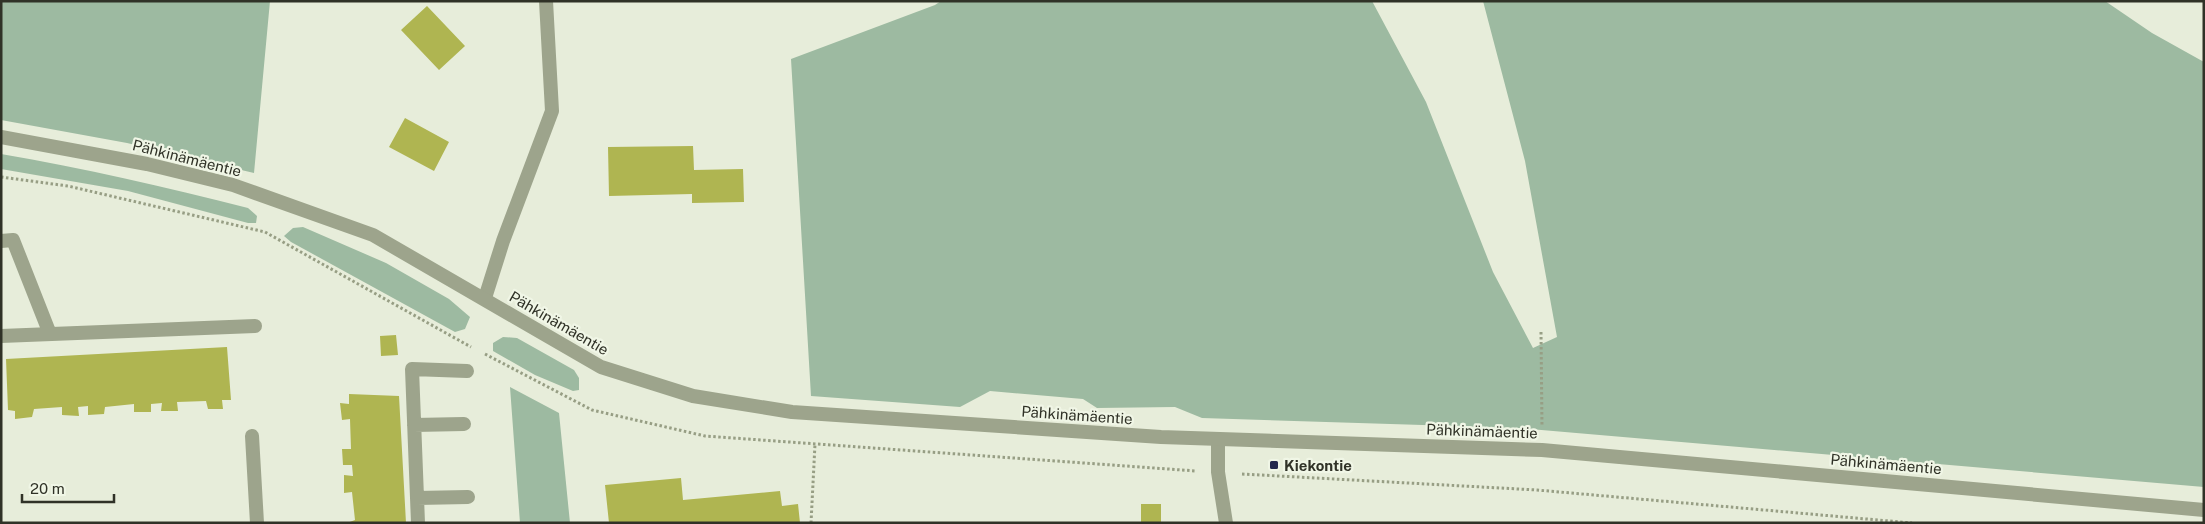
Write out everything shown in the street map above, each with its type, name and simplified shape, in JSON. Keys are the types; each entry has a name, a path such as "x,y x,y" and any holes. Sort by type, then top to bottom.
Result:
{"street":[{"path":"485,298 552,111 546,1"},
{"name":"Pähkinämäentie","path":"1,137 147,164 233,185 373,235 485,298 601,367 693,396 792,412 1218,440 1542,450 2204,510"},
{"path":"1,241 13,240 50,334"},
{"path":"1,336 255,326"},
{"path":"418,523 412,369 467,372"},
{"path":"414,425 464,424"},
{"path":"252,436 257,523"},
{"path":"1218,440 1218,472 1226,523"},
{"path":"417,498 468,497"}],"path":[{"path":"1541,332 1542,450"},
{"path":"811,523 815,444"}],"green space":[{"path":"1,1 270,1 254,173 127,143 1,120"},
{"path":"941,1 1372,1 1426,102 1493,272 1533,348 1557,337 1525,161 1483,1 2105,1 2152,33 2204,62 2204,487 1519,428 1202,418 1175,407 1097,408 1083,399 990,391 960,407 811,396 791,59 935,5"},
{"path":"1,154 125,178 248,208 257,216 256,223 248,223 128,191 1,169"},
{"path":"303,227 386,263 449,299 470,317 465,329 455,332 291,242 284,236 293,228"},
{"path":"503,337 517,338 574,370 579,378 579,390 573,391 535,375 493,351 493,343"},
{"path":"510,387 559,413 570,523 520,523"}],"building":[{"path":"427,6 465,46 439,70 401,30"},
{"path":"405,118 449,142 434,171 389,147"},
{"path":"693,146 694,170 743,169 744,202 692,203 692,194 609,196 608,147"},
{"path":"396,335 398,355 381,356 380,336"},
{"path":"227,347 231,400 222,400 223,409 208,409 206,401 177,402 178,411 161,411 162,403 151,404 151,412 134,412 134,404 105,407 104,414 88,415 88,406 78,407 79,416 62,415 62,407 34,409 32,417 15,419 15,411 8,410 6,359"},
{"path":"349,394 399,396 406,523 347,523 355,520 352,492 344,493 344,475 353,476 352,465 343,465 342,449 351,449 350,419 342,420 340,403 349,404"},
{"path":"681,478 683,500 780,491 782,506 798,504 800,523 609,523 605,485"},
{"path":"1141,504 1161,504 1161,523 1141,523"}],"place":[{"name":"Kiekontie","path":"1274,465"}]}
